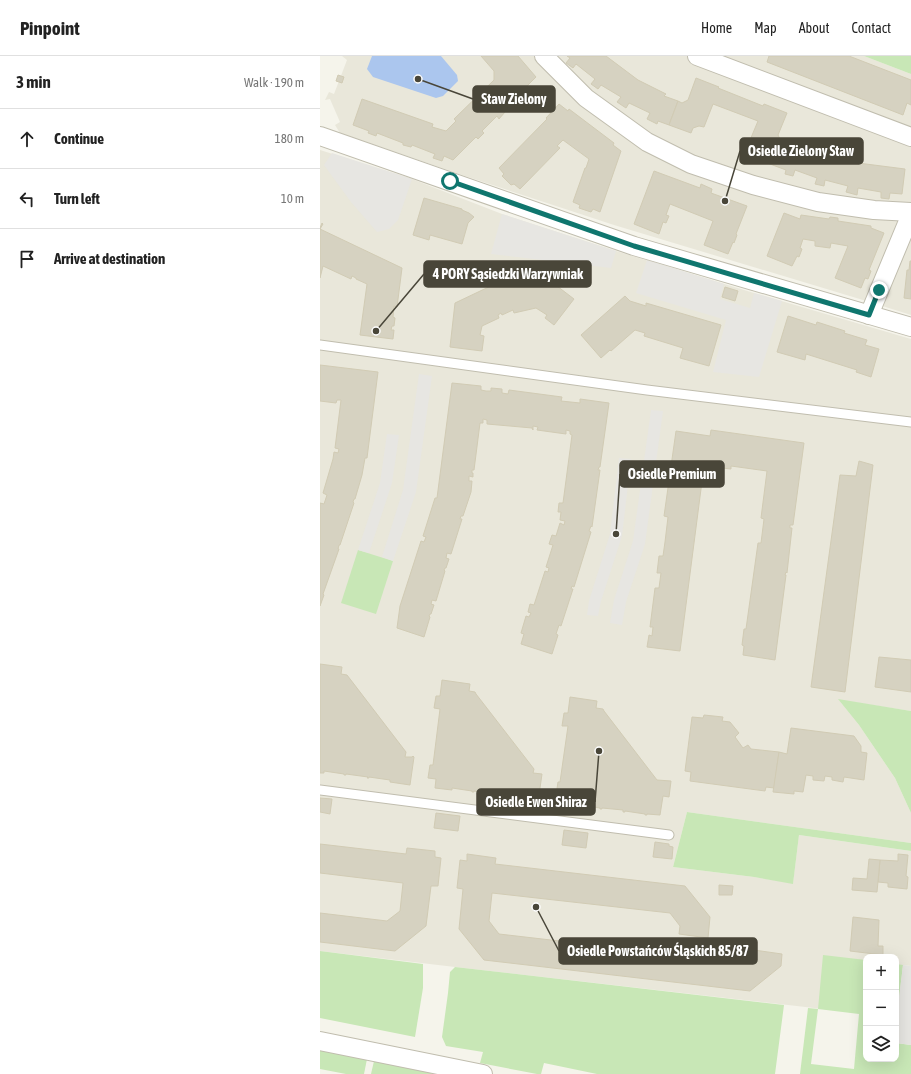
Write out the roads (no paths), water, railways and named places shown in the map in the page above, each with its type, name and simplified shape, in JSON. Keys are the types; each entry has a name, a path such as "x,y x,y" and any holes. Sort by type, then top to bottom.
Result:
{"street":[{"path":"544,56 586,98 647,142 691,164 753,185 818,202 874,210 911,213 869,315"},
{"path":"696,56 911,137"},
{"path":"320,136 634,246 911,327"},
{"path":"320,1041 483,1074"}],"lane":[{"path":"320,345 647,390 911,422"},
{"path":"320,790 669,835"}],"water":[{"path":"372,56 441,56 457,75 458,81 443,96 436,98 373,77 367,69"}],"place":[{"name":"Staw Zielony","path":"418,79"},
{"name":"Osiedle Zielony Staw","path":"725,201"},
{"name":"4 PORY Sąsiedzki Warzywniak","path":"376,331"},
{"name":"Osiedle Premium","path":"616,534"},
{"name":"Osiedle Ewen Shiraz","path":"599,751"},
{"name":"Osiedle Powstańców Śląskich 85/87","path":"536,907"}]}
